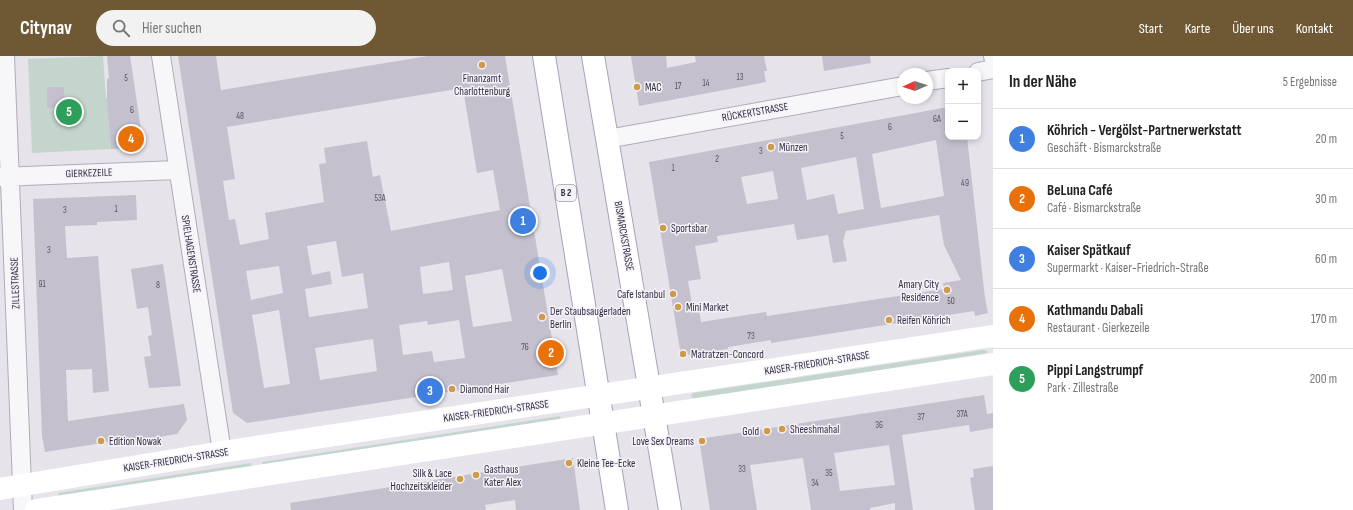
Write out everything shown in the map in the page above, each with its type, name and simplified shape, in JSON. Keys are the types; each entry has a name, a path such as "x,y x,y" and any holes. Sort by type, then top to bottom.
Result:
{"main road":[{"name":"B 2","path":"544,56 616,510"},
{"name":"BISMARCKSTRASSE","path":"593,56 670,510"},
{"name":"KAISER-FRIEDRICH-STRASSE","path":"0,489 222,452 993,336"},
{"path":"36,510 993,364"}],"street":[{"name":"ZILLESTRASSE","path":"6,56 5,176 23,510"},
{"name":"SPIELHAGENSTRASSE","path":"161,56 177,170 222,452"},
{"path":"981,71 993,69"},
{"path":"933,80 945,78"},
{"name":"RÜCKERTSTRASSE","path":"607,139 897,87"},
{"name":"GIERKEZEILE","path":"5,176 177,170"}],"shaded area":[{"path":"103,56 106,98 108,98 111,149 32,153 28,59"},
{"path":"983,350 987,351 987,353 694,400 691,396 693,393"},
{"path":"560,416 561,420 262,466 262,462"},
{"path":"251,463 251,468 59,498 58,493"}],"building":[{"path":"107,56 130,56 142,136 132,148 111,149 107,98 107,79 109,78"},
{"path":"178,56 216,56 221,90 428,56 505,56 558,375 247,423 233,413","holes":["463,88 477,173 493,170 500,210 391,231 380,175 373,177 367,141 324,148 326,163 319,164 324,202 265,213 269,239 240,245 235,219 229,220 223,181 235,179 227,127","336,241 342,277 363,273 368,308 309,317 305,289 332,284 330,271 312,275 307,246","449,262 453,290 423,294 420,267","279,266 283,293 251,300 246,271","502,269 512,321 473,327 465,276","279,310 290,384 264,388 252,315","459,320 465,358 434,362 432,351 403,355 399,325 427,321 428,325","373,339 377,371 320,380 315,348"]},
{"path":"631,56 666,56 667,68 696,62 695,56 764,56 767,71 764,71 766,82 639,106"},
{"path":"822,56 870,56 871,63 824,71"},
{"path":"47,87 64,87 65,107 47,108"},
{"path":"945,108 945,140 967,140 988,313 975,316 974,311 771,343 771,340 728,347 728,349 681,356 649,162","holes":["936,140 944,196 881,208 872,154","856,157 864,209 838,214 834,194 807,200 801,168","773,171 778,199 747,204 741,177","939,215 944,245 961,280 943,283 944,289 767,316 766,312 701,322 699,309 693,310 688,281 701,279 695,246 718,242 717,236 794,224 797,240 828,235 833,263 847,261 843,241 846,231"]},
{"path":"136,195 137,220 97,222 97,225 65,226 67,258 98,256 109,391 93,393 92,369 66,370 68,421 184,404 187,420 177,434 115,444 115,441 45,452 42,436 33,199"},
{"path":"163,264 181,386 149,388 144,357 151,356 148,336 152,335 148,307 137,309 131,269"},
{"path":"984,395 987,414 993,413 993,428 970,432 969,425 902,435 913,510 895,510 895,503 870,508 870,510 811,510 803,458 750,465 757,510 710,510 699,439","holes":["889,445 895,485 840,491 834,453"]},
{"path":"573,458 580,510 516,510 515,500 485,505 486,510 291,510 290,503"},
{"path":"993,466 993,510 975,510 970,478 974,477 973,469"}],"place":[{"name":"Finanzamt Charlottenburg","path":"482,65"},
{"name":"MAC","path":"637,87"},
{"name":"Pippi Langstrumpf","path":"69,112"},
{"name":"Kathmandu Dabali","path":"131,139"},
{"name":"Münzen","path":"771,147"},
{"name":"Köhrich - Vergölst-Partnerwerkstatt","path":"523,221"},
{"name":"Sportsbar","path":"663,228"},
{"name":"Amary City Residence","path":"947,290"},
{"name":"Cafe Istanbul","path":"673,294"},
{"name":"Mini Market","path":"678,307"},
{"name":"Der Staubsaugerladen Berlin","path":"542,317"},
{"name":"Reifen Köhrich","path":"889,320"},
{"name":"BeLuna Café","path":"551,353"},
{"name":"Matratzen-Concord","path":"683,354"},
{"name":"Diamond Hair","path":"452,389"},
{"name":"Kaiser Spätkauf","path":"430,391"},
{"name":"Sheeshmahal","path":"782,429"},
{"name":"Gold","path":"767,431"},
{"name":"Edition Nowak","path":"101,441"},
{"name":"Love Sex Dreams","path":"702,441"},
{"name":"Kleine Tee-Ecke","path":"569,463"},
{"name":"Gasthaus Kater Alex","path":"476,475"},
{"name":"Silk & Lace Hochzeitskleider","path":"460,479"}]}
